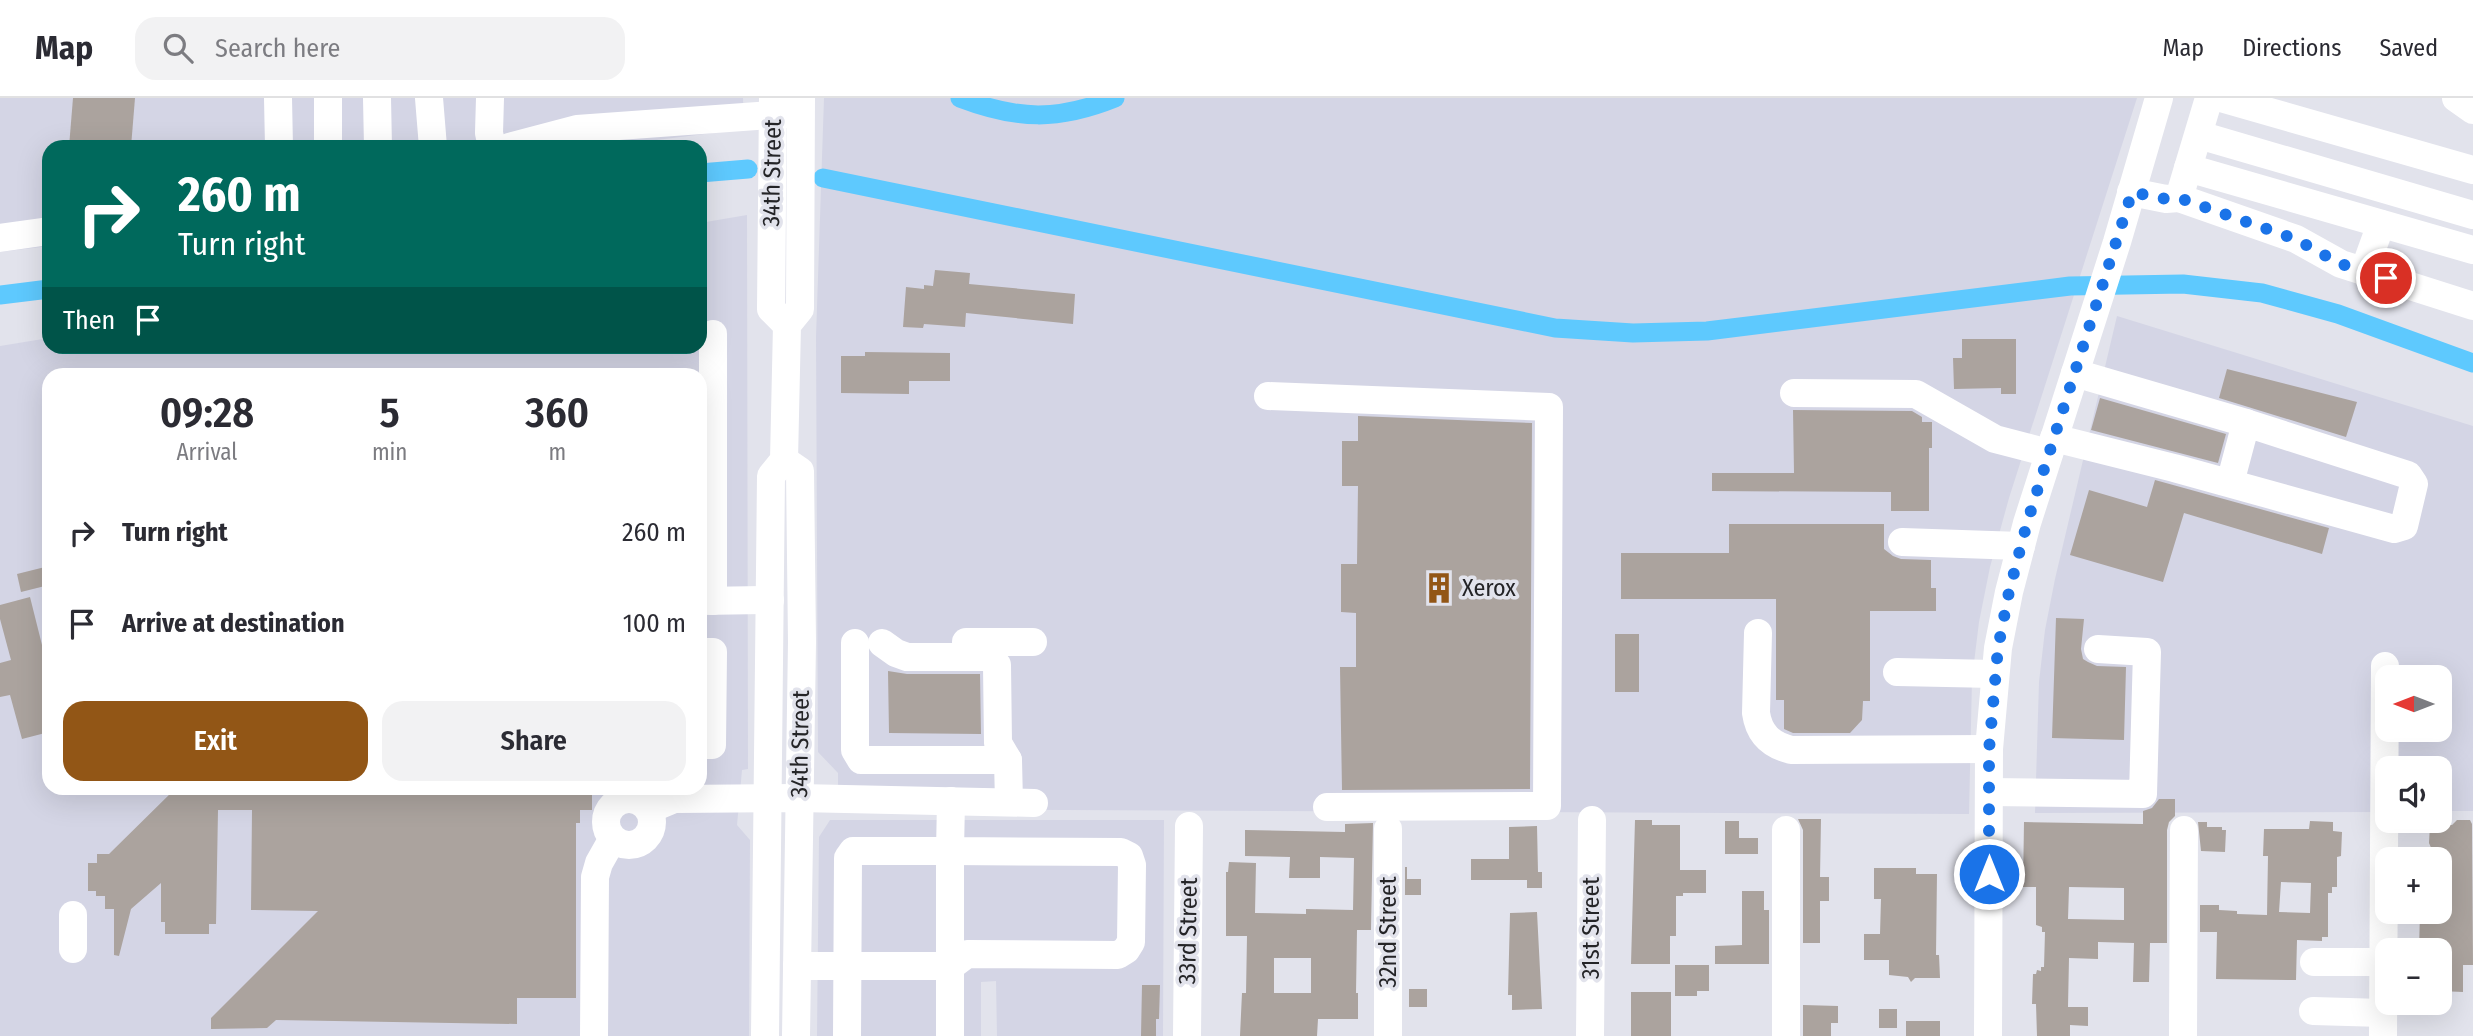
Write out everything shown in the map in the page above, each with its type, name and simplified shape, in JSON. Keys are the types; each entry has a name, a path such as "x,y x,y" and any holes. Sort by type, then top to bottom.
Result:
{"street":[{"path":"278,98 279,140"},
{"path":"328,98 328,140"},
{"path":"377,98 378,140"},
{"path":"429,98 432,140"},
{"path":"489,98 490,140"},
{"path":"1988,1036 1989,750 1996,674 2009,592 2051,445 2117,242 2159,98"},
{"path":"2179,198 2209,98"},
{"path":"2221,98 2473,170"},
{"path":"2456,98 2473,110"},
{"path":"535,140 577,129 801,105"},
{"name":"34th Street","path":"765,1036 771,476 784,460 787,325 800,309 801,105"},
{"name":"34th Street","path":"773,106 771,309 787,325"},
{"path":"2199,135 2473,215"},
{"path":"2188,168 2473,250"},
{"path":"2132,192 2166,199 2179,198 2295,239 2341,264 2473,306"},
{"path":"2364,271 2381,223"},
{"path":"0,238 42,232"},
{"path":"713,334 707,601 770,600"},
{"path":"1794,393 1916,394 1995,439 2051,445 2230,484 2394,529 2404,526 2413,484 2408,475 2246,423 2075,373"},
{"path":"1276,397 1549,407 1547,806 1327,807"},
{"path":"2230,484 2246,423"},
{"name":"34th Street","path":"784,460 800,471 802,642 796,1036"},
{"path":"1902,542 2021,546"},
{"path":"1758,633 1756,713 1758,724 1772,743 1791,750 1989,750"},
{"path":"859,643 1020,642 1008,760"},
{"path":"859,643 855,750 861,760 1008,760"},
{"path":"594,1036 595,877 599,863 612,841 608,835 607,817 616,803 630,799 643,804 676,796 1021,803 1008,760 998,743 995,660 990,657 907,657 859,643"},
{"path":"1989,792 2143,794 2147,652 2098,649"},
{"path":"707,652 713,652 713,665 712,745 707,745"},
{"path":"1897,672 1996,674"},
{"path":"2383,938 2384,742"},
{"path":"950,1036 951,801"},
{"name":"31st Street","path":"1590,1036 1592,820"},
{"name":"33rd Street","path":"1187,1036 1189,825"},
{"name":"32nd Street","path":"1388,829 1388,1036"},
{"path":"1786,830 1786,1036"},
{"path":"2183,1036 2184,830"},
{"path":"797,967 847,966 951,966 967,954 1118,955 1126,950 1131,942 1132,865 1129,856 1121,852 853,851 848,858 847,966 847,1036"},
{"path":"72,915 72,949"},
{"path":"2314,962 2375,962"},
{"path":"2313,1011 2383,1024"}],"shaded area":[{"path":"0,98 743,98 744,129 657,140 42,140 42,247 0,252"},
{"path":"824,98 2137,98 2009,498 1990,567 1979,622 1972,679 1969,814 838,809 838,773 818,752 816,337"},
{"path":"747,215 748,769 742,770 737,825 750,840 749,1036 0,1036 0,346 42,339 42,354 707,354 707,222"},
{"path":"2117,316 2473,426 2473,811 2452,811 2452,756 2375,756 2375,812 2035,813 2039,682 2045,630"},
{"path":"830,820 1164,820 1163,1036 997,1036 996,981 981,982 981,1036 817,1036 819,837"}],"building":[{"path":"73,98 135,98 132,140 70,140"},
{"path":"935,270 970,273 969,284 1075,294 1073,324 966,313 965,327 924,324 923,328 903,327 906,287 924,289 924,285 933,286"},
{"path":"1962,339 2016,339 2016,394 2001,394 2001,388 1954,389 1953,358 1962,358"},
{"path":"865,352 950,353 950,381 909,381 909,394 841,393 841,356 865,356"},
{"path":"2227,369 2357,402 2346,437 2219,398"},
{"path":"2100,398 2226,434 2218,463 2091,430"},
{"path":"1793,410 1912,411 1922,417 1922,422 1932,422 1932,448 1929,448 1929,511 1891,511 1891,492 1712,491 1712,473 1794,473"},
{"name":"Xerox","path":"1358,416 1532,423 1530,789 1342,790 1340,667 1356,667 1356,613 1341,612 1341,564 1357,564 1358,486 1342,486 1342,441 1358,441"},
{"path":"2155,480 2329,528 2322,554 2184,513 2163,582 2070,555 2089,490 2147,507"},
{"path":"1729,524 1884,524 1884,549 1893,556 1901,559 1931,560 1931,588 1936,588 1936,611 1870,611 1870,701 1863,701 1862,720 1850,733 1793,733 1784,729 1784,700 1776,700 1776,599 1621,599 1621,553 1729,553"},
{"path":"42,568 42,587 21,592 17,574"},
{"path":"30,597 42,645 42,734 22,739 10,695 0,697 0,663 11,660 0,619 0,605"},
{"path":"2056,618 2084,619 2081,649 2083,659 2097,666 2126,667 2124,740 2052,738"},
{"path":"1615,634 1639,634 1639,692 1615,692"},
{"path":"888,671 907,674 980,674 981,734 889,733"},
{"path":"169,795 592,795 592,810 580,810 580,823 576,823 576,998 517,998 517,1024 276,1020 267,1028 211,1029 211,1018 318,911 251,910 252,810 218,810 216,924 209,924 209,934 165,934 165,922 161,922 161,883 131,909 119,956 114,955 114,909 105,909 105,896 96,896 96,891 88,891 88,863 97,863 97,854 109,854"},
{"path":"2159,799 2175,799 2175,816 2169,822 2167,830 2167,943 2150,943 2149,982 2133,982 2134,943 2098,942 2098,959 2069,958 2068,1007 2088,1007 2088,1026 2070,1025 2070,1036 2037,1036 2036,1004 2032,1004 2033,974 2044,967 2045,932 2042,932 2042,927 2036,925 2036,887 2023,887 2024,822 2143,824 2143,811 2152,808","holes":["2069,887 2124,888 2124,920 2068,919"]},
{"path":"1798,819 1821,819 1820,877 1829,877 1829,901 1820,901 1820,943 1803,943 1803,830"},
{"path":"1635,820 1652,820 1652,825 1680,825 1680,870 1706,870 1706,893 1683,893 1683,896 1676,896 1676,936 1670,936 1670,964 1631,964"},
{"path":"2457,820 2470,820 2472,824 2473,965 2463,965 2463,992 2452,992 2452,938 2419,938 2420,924 2452,924 2452,847 2431,847 2429,843 2430,833 2452,833 2452,825"},
{"path":"1725,821 1739,821 1739,838 1758,838 1758,854 1725,854"},
{"path":"2310,821 2333,822 2333,831 2342,832 2341,856 2337,857 2337,887 2332,887 2332,893 2328,893 2328,937 2322,937 2322,941 2297,940 2296,980 2216,979 2217,932 2200,932 2200,905 2219,905 2219,910 2237,911 2237,914 2267,915 2268,856 2263,856 2264,829 2309,829","holes":["2281,882 2311,883 2310,913 2279,912"]},
{"path":"2198,822 2207,822 2207,827 2222,827 2222,830 2226,830 2225,852 2201,851"},
{"path":"1373,823 1371,930 1357,930 1358,1019 1318,1019 1317,1036 1240,1036 1242,993 1246,993 1247,936 1226,936 1226,872 1229,862 1256,863 1255,913 1306,914 1306,909 1353,910 1354,858 1320,857 1320,878 1289,878 1290,857 1245,856 1245,830 1345,832 1345,824","holes":["1274,958 1311,958 1311,993 1274,993"]},
{"path":"1537,826 1538,872 1542,872 1542,888 1527,888 1527,880 1471,880 1471,859 1509,859 1509,827"},
{"path":"1405,867 1407,879 1421,879 1421,895 1405,895"},
{"path":"1874,868 1916,868 1916,874 1937,874 1936,955 1939,955 1940,978 1915,978 1911,982 1908,977 1889,975 1889,960 1864,960 1864,934 1880,934 1881,899 1874,899"},
{"path":"1742,891 1764,891 1764,910 1769,910 1769,964 1715,964 1715,946 1742,945"},
{"path":"1537,912 1542,1009 1512,1010 1512,995 1508,995 1510,913"},
{"path":"1675,965 1709,965 1709,991 1697,991 1697,996 1675,996"},
{"path":"1142,985 1160,985 1156,1036 1141,1036"},
{"path":"1409,989 1427,989 1427,1007 1409,1007"},
{"path":"1631,992 1671,992 1671,1036 1631,1036"},
{"path":"1803,1005 1838,1006 1838,1023 1831,1023 1831,1036 1803,1036"},
{"path":"1879,1009 1897,1009 1897,1028 1879,1028"},
{"path":"1906,1021 1940,1021 1940,1036 1906,1036"}],"waterway":[{"path":"960,98 1001,111 1038,115 1075,111 1115,98"},
{"path":"707,172 748,169"},
{"path":"823,178 1555,328 1633,333 1707,331 2070,286 2183,284 2262,293 2338,314 2473,363"},
{"path":"0,295 42,290"}],"place":[{"name":"Xerox","path":"1439,588"}],"route":[{"path":"1989,874 1989,750 1993,690 2009,592 2027,523 2132,192 2166,199 2179,198 2295,239 2341,264 2386,278"}]}
